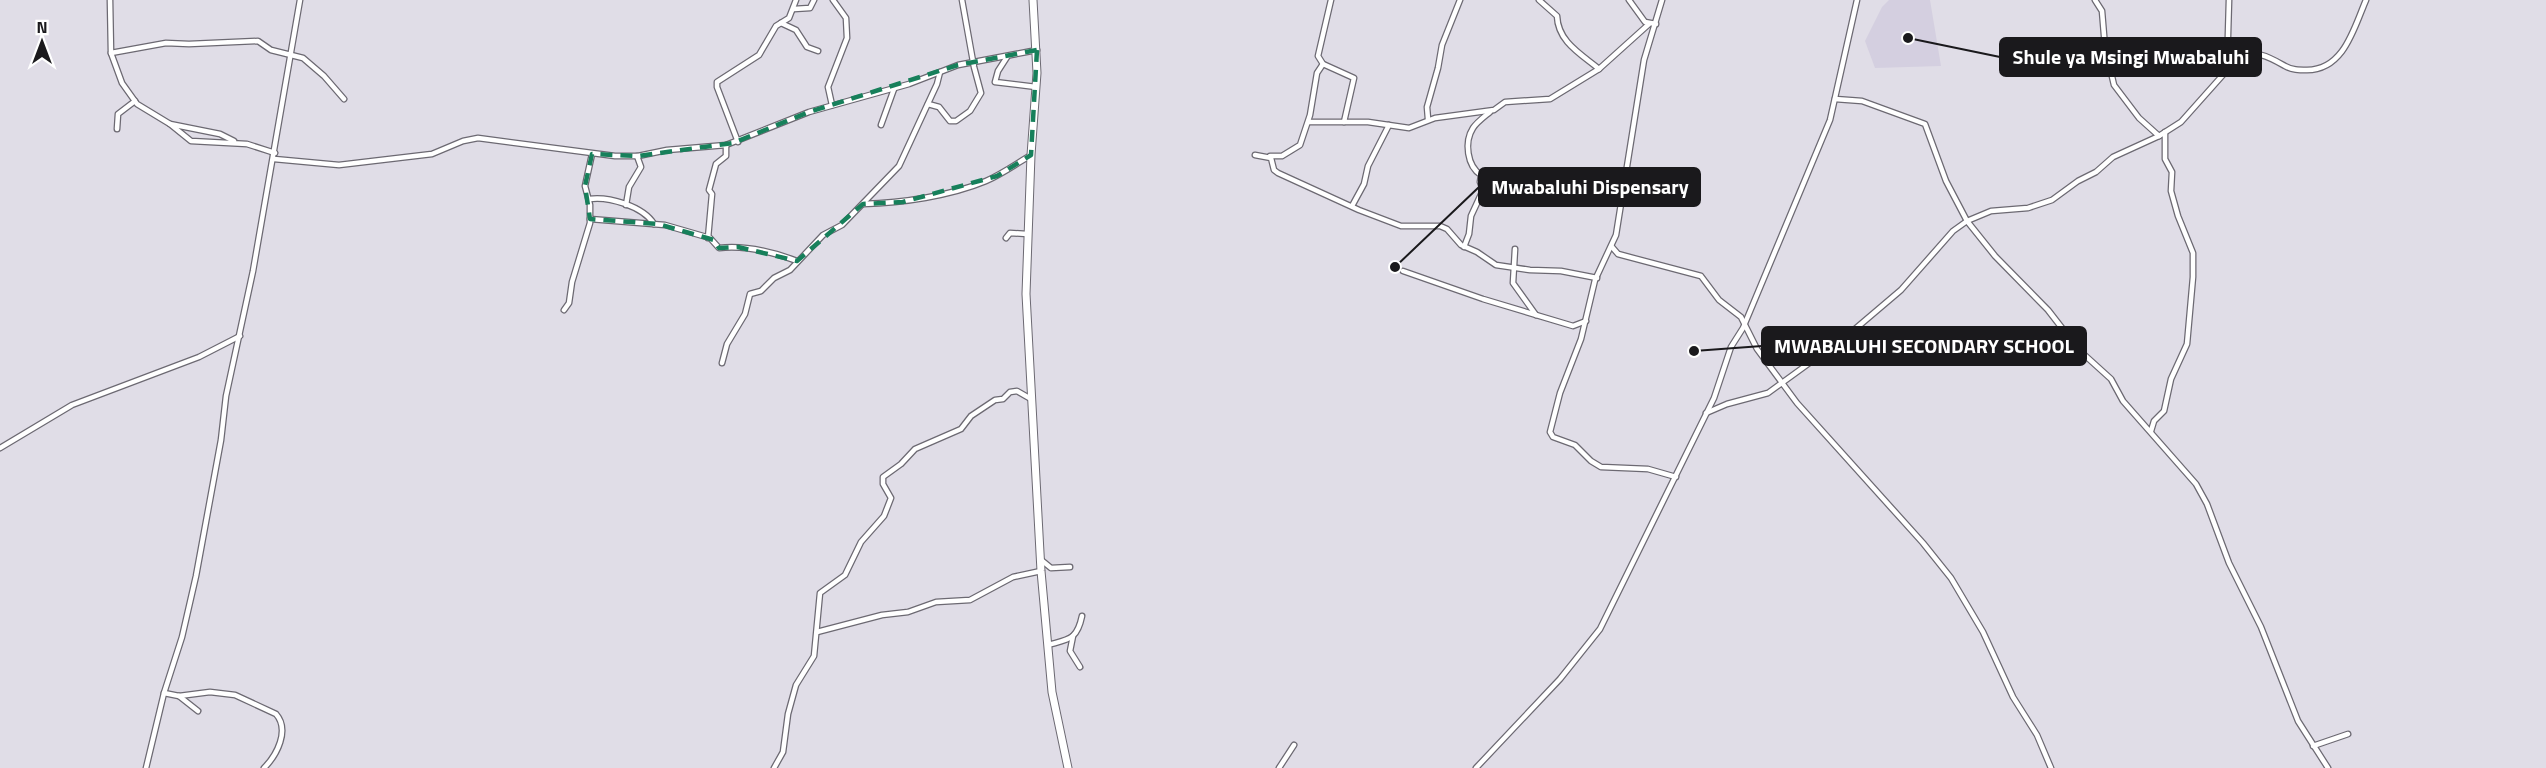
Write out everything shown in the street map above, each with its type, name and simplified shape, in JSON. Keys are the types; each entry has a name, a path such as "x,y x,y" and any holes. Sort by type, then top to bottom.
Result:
{"street":[{"path":"110,0 111,53 122,83 135,101 147,112 170,124 191,141 238,143"},
{"path":"153,768 146,766 192,594 216,469 226,396 253,271 264,198 274,156 300,0"},
{"path":"738,142 717,82 755,59 765,48 776,26 788,20 796,0"},
{"path":"794,9 810,9 814,0"},
{"path":"832,105 828,87 848,38 846,18 833,0"},
{"path":"928,104 939,107 950,121 962,118 977,103 981,93 962,0"},
{"path":"1033,0 1037,50 1026,294 1040,560 1052,692 1068,768"},
{"path":"1331,0 1318,50 1319,59 1323,64 1354,78 1344,122"},
{"path":"1428,119 1427,107 1442,45 1460,0"},
{"path":"1539,0 1557,16 1558,29 1564,40 1599,69"},
{"path":"1629,0 1643,21 1656,24"},
{"path":"1662,0 1644,60 1620,219 1612,247 1597,278 1586,321 1560,393 1550,434 1556,439 1575,445 1591,461 1601,466 1659,471 1676,477"},
{"path":"1476,768 1560,679 1597,634 1676,477 1721,382 1731,347 1744,325 1822,140 1835,99 1857,0"},
{"path":"2095,0 2102,11 2105,47 2115,87 2139,118 2158,136"},
{"path":"2227,69 2229,0"},
{"path":"1706,413 1727,404 1764,394 1848,335 1893,298 1953,231 1967,221 1991,211 2028,208 2052,200 2078,181 2096,172 2113,157 2165,132 2193,112 2238,58 2250,54 2271,57 2296,70 2310,70 2326,66 2334,61 2345,47 2366,0"},
{"path":"781,23 796,30 809,49 818,51"},
{"path":"1464,247 1469,234 1471,216 1483,190 1480,182 1481,176 1474,171 1469,162 1469,136 1475,125 1492,110 1507,102 1552,99 1599,69 1649,24"},
{"path":"111,53 166,43 258,41 276,52 303,58 344,99"},
{"path":"170,124 220,134 274,156 339,165 432,154 463,141 486,138 592,154 637,156 667,150 738,142 795,117 832,105 894,89 973,62 1037,50"},
{"path":"1007,57 998,71 995,82 1036,87"},
{"path":"1255,155 1282,156 1299,147 1309,122 1317,73 1323,64"},
{"path":"722,363 727,345 744,317 750,294 761,291 774,278 790,270 823,235 842,225 902,162 940,72"},
{"path":"881,125 894,89"},
{"path":"1835,99 1862,101 1926,124 1946,181 1967,221 1995,256 2048,310 2084,355 2110,379 2123,401 2192,479 2204,498 2229,563 2261,627 2298,722 2328,768"},
{"path":"117,129 116,117 135,101"},
{"path":"1309,122 1344,122 1409,128 1428,119 1492,110"},
{"path":"1352,206 1364,184 1368,166 1389,125"},
{"path":"2151,431 2154,421 2163,411 2171,379 2187,344 2193,277 2193,253 2171,191 2172,172 2165,159 2165,132"},
{"path":"708,238 712,195 709,190 716,164 726,156 726,145"},
{"path":"564,310 569,303 572,282 590,219 589,199 585,186 592,154"},
{"path":"863,204 903,202 963,189 997,176 1031,155"},
{"path":"626,205 630,187 641,167 637,156"},
{"path":"1267,156 1272,159 1275,172 1401,226 1443,227 1451,231 1464,247 1477,252 1494,264 1513,268 1561,271 1597,278"},
{"path":"589,199 626,205 649,217 654,224"},
{"path":"590,219 654,224 687,230 713,240 719,248 738,247 768,252 797,261"},
{"path":"1006,238 1010,233 1027,234"},
{"path":"1612,247 1618,254 1701,276 1719,300 1741,317 1753,344 1781,384 1819,430 1923,543 1951,578 1983,632 2013,697 2037,735 2051,768"},
{"path":"1515,249 1513,268 1515,286 1536,315"},
{"path":"1402,271 1573,326 1586,321"},
{"path":"0,448 72,405 199,357 240,336"},
{"path":"774,768 783,752 788,714 798,681 810,666 814,656 820,593 826,586 845,575 863,538 884,516 891,498 883,484 885,475 902,464 914,450 961,429 966,420 977,411 995,400 1003,399 1010,392 1017,391 1031,399"},
{"path":"1040,560 1051,568 1070,567"},
{"path":"817,632 882,615 908,612 936,602 970,600 1013,577 1041,571"},
{"path":"1048,645 1073,636 1079,630 1082,616"},
{"path":"1073,636 1070,651 1080,667"},
{"path":"164,693 179,696 210,692 235,695 276,714 280,718 283,734 271,760 264,768"},
{"path":"179,696 198,711"},
{"path":"2313,746 2348,734"},
{"path":"1279,768 1294,745"}],"highlighted area":[{"path":"1037,50 1031,155 997,176 903,202 863,204 797,261 738,247 719,248 714,240 658,224 590,219 585,186 592,154 638,156 733,143 809,112 958,65"}],"shaded area":[{"path":"1889,0 1930,0 1941,66 1875,68 1865,41 1882,7"}],"place":[{"name":"Shule ya Msingi Mwabaluhi","path":"1908,38"},
{"name":"Mwabaluhi Dispensary","path":"1395,267"},
{"name":"MWABALUHI SECONDARY SCHOOL","path":"1694,351"}]}
